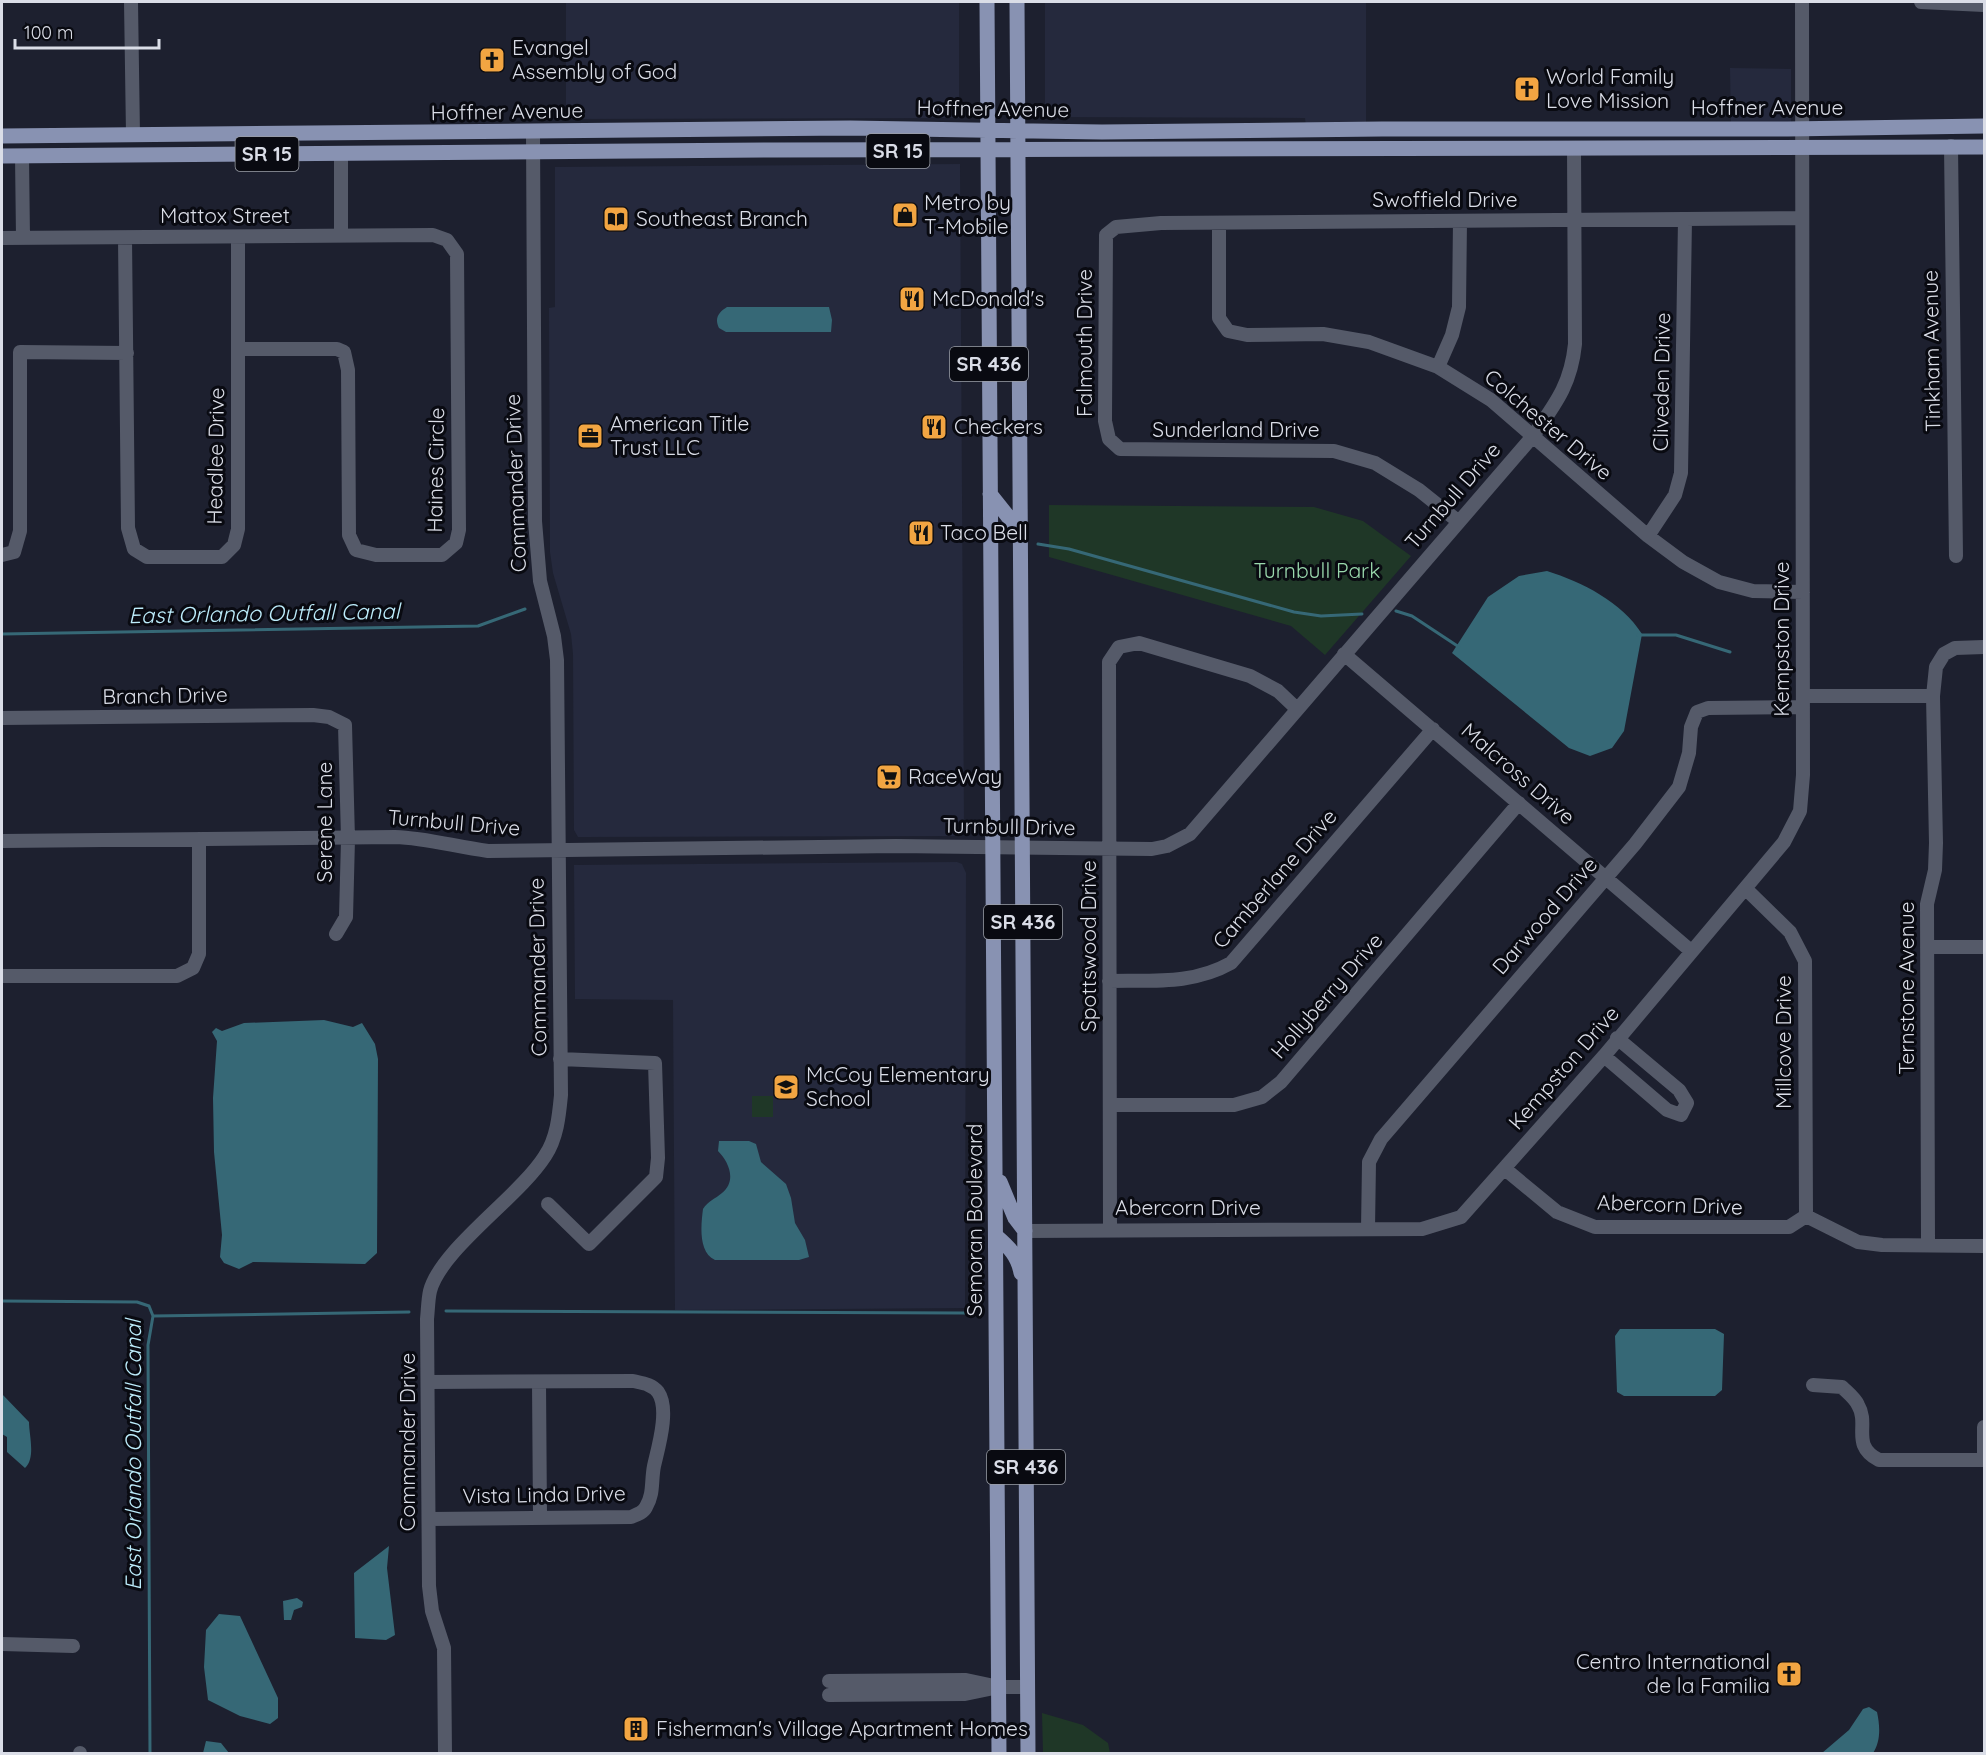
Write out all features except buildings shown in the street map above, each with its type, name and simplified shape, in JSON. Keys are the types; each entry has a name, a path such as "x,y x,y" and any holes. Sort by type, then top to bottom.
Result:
{"main road":[{"name":"Semoran Boulevard","path":"987,2 999,1754"},
{"name":"SR 436","path":"1017,2 1028,1754"},
{"name":"Hoffner Avenue","path":"2,136 988,129 1801,129 1984,126"},
{"path":"1467,148 1479,141 1581,141 1591,136 1596,129"},
{"path":"22,156 32,147 44,142 120,143 133,135"},
{"path":"1951,146 1984,141"},
{"name":"Hoffner Avenue","path":"2,156 1984,147"},
{"path":"990,494 1010,519 1020,548"},
{"path":"996,1170 1007,1203 1025,1231"},
{"path":"996,1236 1010,1248 1019,1262 1025,1294"}],"street":[{"path":"131,2 133,135"},
{"name":"Kempston Drive","path":"1505,1169 1746,889 1784,842 1800,812 1803,775 1802,2"},
{"path":"1921,2 1984,5"},
{"name":"Commander Drive","path":"445,1754 444,1648 432,1611 429,1586 427,1319 430,1291 434,1280 452,1256 529,1176 545,1156 554,1137 559,1117 557,660 554,636 540,581 535,521 533,133"},
{"name":"Tinkham Avenue","path":"1951,146 1956,556"},
{"name":"Turnbull Drive","path":"2,841 425,838 458,848 488,851 1022,847 1152,849 1167,846 1190,834 1533,436 1562,394 1572,369 1575,344 1574,148"},
{"path":"341,154 341,236"},
{"path":"22,156 23,238"},
{"name":"Swoffield Drive","path":"1105,250 1106,235 1116,226 1131,224 1802,218"},
{"name":"Cliveden Drive","path":"1648,536 1675,495 1681,473 1685,219"},
{"path":"1438,367 1452,335 1459,307 1460,221"},
{"name":"Colchester Drive","path":"1219,223 1219,318 1228,331 1247,335 1323,334 1369,342 1438,367 1491,399 1648,536 1683,562 1719,582 1753,591 1803,592"},
{"name":"Mattox Street","path":"2,238 433,235 447,240"},
{"name":"Headlee Drive","path":"125,238 128,528 134,549 147,557 222,557 234,545 238,529 238,237"},
{"name":"Haines Circle","path":"238,349 337,349 344,352 348,370 349,535 356,550 376,555 442,555 456,543 459,530 457,255 447,240"},
{"name":"Falmouth Drive","path":"1105,250 1105,421 1109,439 1119,449 1137,450"},
{"path":"2,555 14,552 20,531 20,352 127,353"},
{"name":"Sunderland Drive","path":"1137,450 1307,449 1334,451 1375,463 1419,490 1459,522"},
{"name":"Spottswood Drive","path":"1110,1229 1109,662 1119,647 1139,643 1250,676 1278,692 1297,710"},
{"name":"Ternstone Avenue","path":"1928,1245 1926,904 1935,870 1936,843 1933,696 1936,667 1944,654 1955,648 1984,647"},
{"name":"Malcross Drive","path":"1344,654 1691,951"},
{"name":"Darwood Drive","path":"1368,1229 1369,1162 1381,1139 1605,877 1678,787 1697,712 1708,708 1933,696"},
{"name":"Branch Drive","path":"2,718 329,717"},
{"name":"Serene Lane","path":"329,717 345,725 348,838 346,917 336,934"},
{"name":"Camberlane Drive","path":"1109,981 1182,980 1210,975 1231,963 1433,729"},
{"name":"Hollyberry Drive","path":"1111,1105 1234,1105 1262,1096 1281,1082 1519,803"},
{"path":"2,976 177,976 193,968 199,954 199,839"},
{"name":"Millcove Drive","path":"1746,889 1790,932 1805,961 1806,1216"},
{"path":"1926,947 1984,947"},
{"path":"1604,1056 1667,1110 1681,1114 1687,1103 1679,1090 1617,1038"},
{"path":"548,1204 589,1244 656,1177 658,1158 655,1063 560,1059"},
{"name":"Abercorn Drive","path":"1025,1231 1422,1229 1461,1216 1505,1169 1557,1212 1595,1227 1755,1229 1790,1227 1806,1216"},
{"path":"1806,1216 1858,1242 1882,1245 1984,1246"},
{"name":"Vista Linda Drive","path":"430,1519 631,1517 644,1511 652,1497 654,1466 661,1446 662,1401 657,1392 647,1384 633,1381 539,1383"},
{"path":"429,1382 539,1383 540,1517"},
{"path":"1813,1385 1842,1387 1859,1406 1863,1446 1869,1455 1879,1460 1984,1460 1984,1427"},
{"path":"2,1644 73,1646"},
{"path":"829,1688 966,1680 999,1687 1028,1688"}],"shaded area":[{"path":"566,2 959,2 959,118 566,119"},
{"path":"1045,2 1366,2 1366,125 1306,126 1305,118 1045,117"},
{"path":"1730,68 1791,69 1791,124 1731,125"},
{"path":"960,164 964,825 961,831 954,836 578,837 574,830 573,654 571,634 553,573 550,552 549,308 555,307 555,167"},
{"path":"727,307 829,307 832,320 831,332 726,332 719,328 717,318"},
{"path":"1547,571 1574,581 1600,595 1624,612 1642,634 1624,731 1612,748 1590,756 1569,748 1452,653 1488,597 1519,576"},
{"name":"McCoy Elementary School","path":"957,862 962,864 966,873 965,1308 675,1310 673,1000 575,999 574,865"},
{"path":"324,1020 353,1027 362,1023 375,1044 378,1059 377,1253 365,1264 253,1262 239,1269 224,1263 220,1257 222,1235 214,1152 213,1098 217,1041 212,1032 216,1028 222,1031 244,1023"},
{"path":"719,1141 749,1141 756,1144 761,1162 786,1184 795,1223 805,1240 809,1257 799,1260 715,1260 706,1251 702,1238 703,1209 727,1188 730,1177 728,1166 718,1151"},
{"path":"1620,1329 1715,1329 1724,1334 1722,1390 1715,1396 1624,1396 1617,1392 1615,1336"},
{"path":"2,1394 29,1422 31,1452 25,1468 7,1452 7,1437 2,1434"},
{"path":"389,1546 387,1568 395,1635 386,1640 355,1638 354,1573"},
{"path":"297,1598 303,1602 302,1607 294,1610 291,1620 284,1620 283,1601"},
{"path":"219,1614 240,1616 278,1698 278,1718 270,1724 240,1716 208,1700 204,1667 206,1630"},
{"path":"1869,1707 1877,1712 1879,1723 1879,1738 1873,1753 1822,1753 1849,1730 1863,1709"},
{"path":"206,1741 221,1743 229,1753 203,1753"}],"green space":[{"name":"Turnbull Park","path":"1049,505 1314,507 1363,521 1411,556 1325,655 1291,626 1049,557"},
{"path":"752,1096 773,1096 773,1117 752,1117"},
{"path":"1042,1713 1083,1725 1108,1743 1110,1753 1043,1753"}],"waterway":[{"name":"East Orlando Outfall Canal","path":"1038,544 1069,549 1294,612 1321,616 1362,614"},
{"name":"East Orlando Outfall Canal","path":"2,634 478,626 525,609"},
{"name":"East Orlando Outfall Canal","path":"1396,611 1412,616 1459,647"},
{"name":"East Orlando Outfall Canal","path":"1638,635 1676,635 1730,652"},
{"name":"East Orlando Outfall Canal","path":"2,1301 137,1302 149,1306 153,1316 148,1345 150,1754"},
{"path":"446,1311 965,1313"},
{"path":"153,1316 409,1312"}],"place":[{"name":"Evangel Assembly of God","path":"492,60"},
{"name":"World Family Love Mission","path":"1527,89"},
{"name":"Metro by T-Mobile","path":"905,215"},
{"name":"Southeast Branch","path":"616,219"},
{"name":"McDonald's","path":"912,299"},
{"name":"Checkers","path":"934,427"},
{"name":"American Title Trust LLC","path":"590,436"},
{"name":"Taco Bell","path":"921,533"},
{"name":"RaceWay","path":"889,777"},
{"name":"McCoy Elementary School","path":"786,1087"},
{"name":"Centro International de la Familia","path":"1789,1674"},
{"name":"Fisherman's Village Apartment Homes","path":"636,1729"}]}
